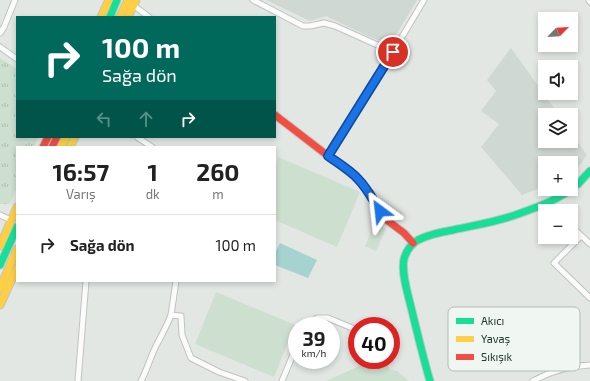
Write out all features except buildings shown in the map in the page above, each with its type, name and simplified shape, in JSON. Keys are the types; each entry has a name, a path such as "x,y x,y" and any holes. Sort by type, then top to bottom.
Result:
{"main road":[{"path":"101,16 109,0"},
{"path":"110,16 117,0"},
{"path":"121,16 132,2"},
{"path":"128,16 132,2"},
{"path":"276,116 358,179 370,193 380,211 388,221 404,233 413,243"},
{"path":"430,381 409,300 404,273 404,260 413,243 428,236 523,213 567,192 578,184 590,171"},
{"path":"0,246 16,210"},
{"path":"0,265 16,229"},
{"path":"0,288 16,251"},
{"path":"0,305 16,270"}],"street":[{"path":"0,33 15,0"},
{"path":"253,0 303,26 324,24 335,26 393,52"},
{"path":"328,156 424,0"},
{"path":"132,2 148,16"},
{"path":"0,47 16,58"},
{"path":"138,138 144,146"},
{"path":"138,138 150,146"},
{"path":"0,215 12,220"},
{"path":"578,233 590,244"},
{"path":"581,236 554,263 590,298"},
{"path":"78,381 86,282"},
{"path":"141,381 171,315 176,282"},
{"path":"171,315 181,316 182,335 191,358 218,372 244,381"},
{"path":"580,366 590,365"},
{"path":"282,381 288,367"},
{"path":"533,381 555,371"}],"shaded area":[{"path":"266,0 417,0 390,45 326,16 310,21"},
{"path":"511,48 538,86 538,100 548,100 554,108 538,108 538,148 578,148 578,143 587,155 578,167 578,156 538,156 538,189 522,195 481,147 499,124 481,111 496,91 487,80"}],"green space":[{"path":"0,58 16,68 16,138 38,138 34,146 16,146 16,189 10,204 0,204"},
{"path":"278,157 360,192 337,247 276,220 276,163"},
{"path":"375,223 386,229 376,251 365,246"},
{"path":"216,292 288,322 288,342 274,377 195,344"},
{"path":"353,369 389,369 397,371 409,381 326,381"}],"water":[{"path":"280,243 317,260 308,278 276,265 276,251"}],"traffic: fast":[{"path":"110,16 117,0"},
{"path":"430,381 404,277 404,259 409,248 418,240 430,235 502,219 541,205 564,194 578,184 590,171"},
{"path":"0,265 16,229"}],"traffic: slow":[{"path":"101,16 109,0"},
{"path":"120,16 128,0"},
{"path":"128,16 136,0"},
{"path":"62,146 66,138"},
{"path":"70,146 74,138"},
{"path":"0,246 16,209"},
{"path":"0,288 16,251"},
{"path":"0,305 16,270"}],"traffic: jam":[{"path":"276,116 358,179 370,193 380,211 388,221 404,233 413,243"},
{"path":"44,146 48,138"},
{"path":"52,146 56,138"}],"route":[{"path":"380,211 370,193 358,179 328,156 393,52"}]}
